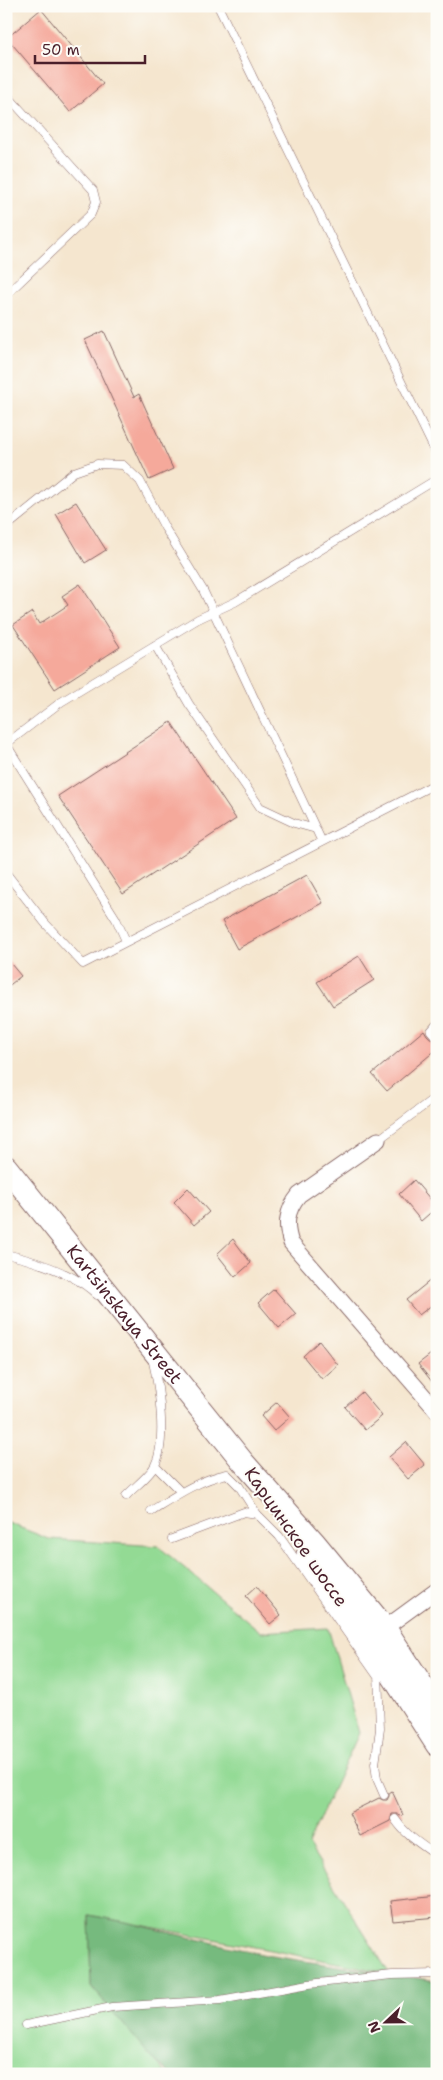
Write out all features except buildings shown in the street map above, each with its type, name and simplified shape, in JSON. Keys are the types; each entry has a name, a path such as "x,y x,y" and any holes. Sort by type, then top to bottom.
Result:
{"main road":[{"name":"Kartsinskaya Street","path":"6,1167 243,1462"},
{"name":"Карцинское шоссе","path":"243,1462 311,1561 378,1635 437,1708"},
{"name":"Карцинское шоссе","path":"243,1462 314,1542 378,1635 437,1745"}],"street":[{"path":"378,1140 299,1195 292,1204 287,1217 288,1234 292,1244 437,1410"},
{"path":"378,1635 436,1593"}],"lane":[{"path":"218,6 437,455"},
{"path":"6,94 93,190 96,202 91,214 6,295"},
{"path":"6,527 74,472 97,464 123,465 140,481 165,528 203,590 322,842"},
{"path":"126,941 116,919 6,744 61,702 155,645 213,612 235,602 437,479"},
{"path":"155,645 189,704 260,807 294,823 316,830"},
{"path":"6,874 83,964 437,783"},
{"path":"437,1024 431,1031 437,1038"},
{"path":"378,1140 437,1096"},
{"path":"6,1254 28,1260 61,1273 93,1291 148,1342 158,1382 161,1418 160,1446 155,1466 126,1496"},
{"path":"155,1466 181,1492"},
{"path":"151,1511 181,1492 212,1477 227,1474 239,1486 256,1514 279,1536 378,1677"},
{"path":"172,1539 244,1512 256,1514"},
{"path":"378,1635 377,1661 380,1729 375,1764 377,1779 384,1795"},
{"path":"395,1819 401,1829 412,1840 437,1856"},
{"path":"26,2025 112,2007 220,2000 309,1984 392,1975 437,1974"}],"green space":[{"path":"6,1522 49,1539 158,1546 261,1632 328,1628 359,1733 308,1844 389,1973 89,1915 91,1986 167,2074 6,2074"},
{"path":"89,1915 265,1955 437,1981 437,2074 171,2074 151,2057 91,1986"}]}
